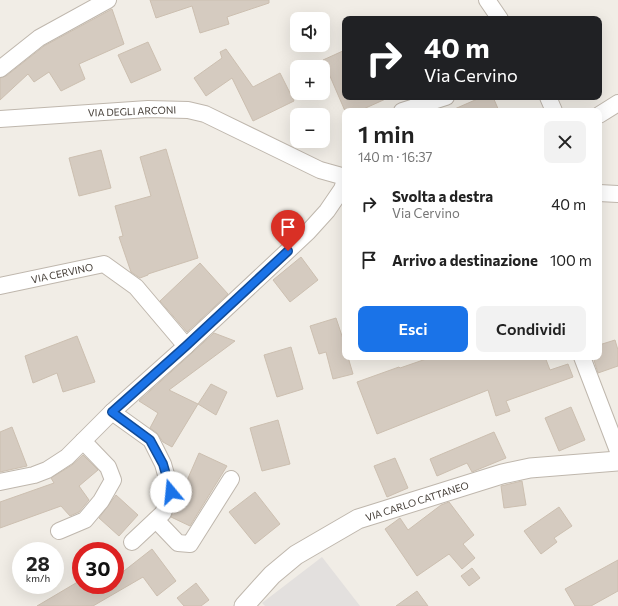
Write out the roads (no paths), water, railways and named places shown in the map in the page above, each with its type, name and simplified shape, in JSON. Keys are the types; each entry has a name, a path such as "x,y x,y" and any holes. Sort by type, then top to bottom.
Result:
{"street":[{"path":"0,69 39,38 108,0"},
{"path":"487,0 498,16"},
{"path":"411,108 437,100"},
{"path":"602,113 618,103"},
{"name":"VIA DEGLI ARCONI","path":"0,118 132,109 188,110 205,114 320,170 342,185"},
{"path":"0,482 28,477 47,470 67,457 112,412 186,346 308,232 327,211 342,189"},
{"path":"602,193 618,194"},
{"name":"VIA CERVINO","path":"0,286 104,264 136,287 186,346"},
{"path":"583,360 618,451"},
{"path":"112,412 150,440 163,464 171,492 163,513 132,542"},
{"path":"59,530 86,520 101,502 113,480 108,468 83,441"},
{"name":"VIA CARLO CATTANEO","path":"244,606 272,575 296,555 358,520 502,474 530,468 618,461"},
{"path":"156,520 178,543 190,544 231,479"}]}
